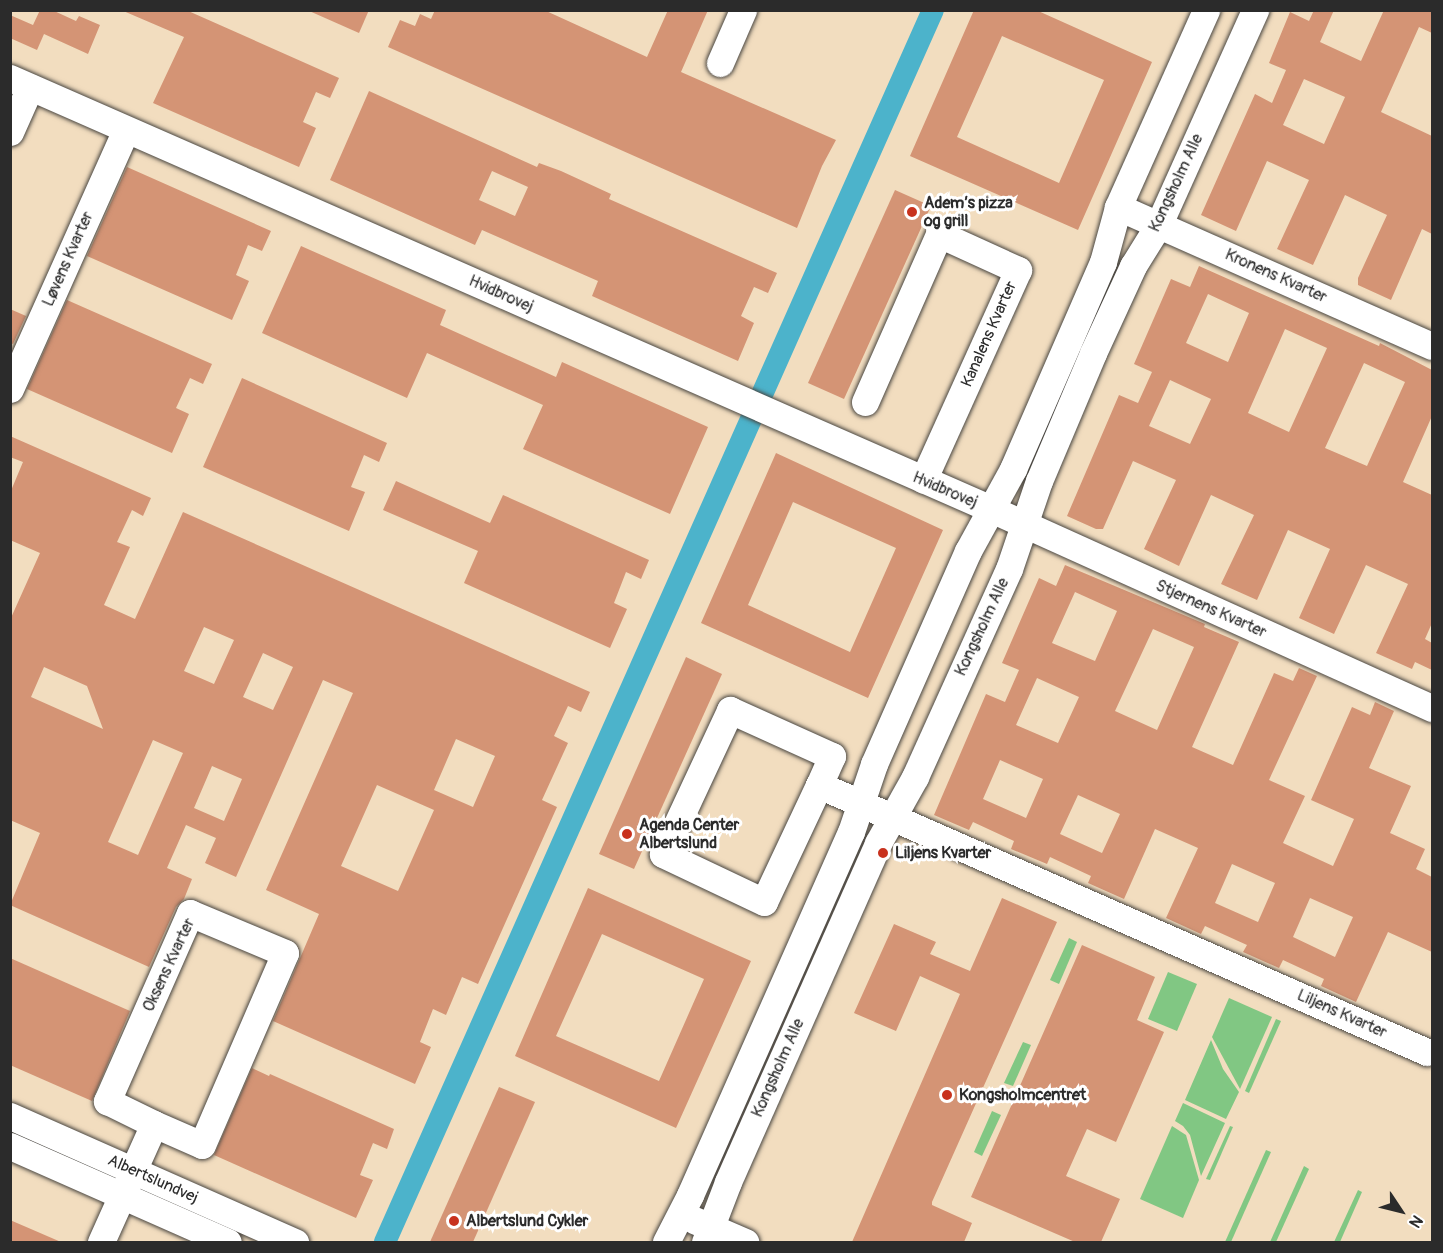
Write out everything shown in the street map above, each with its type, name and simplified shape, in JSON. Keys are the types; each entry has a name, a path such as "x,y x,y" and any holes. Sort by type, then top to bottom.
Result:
{"street":[{"path":"720,63 742,10"},
{"name":"Kongsholm Alle","path":"666,1242 842,853 874,764 963,562 1013,469 1103,262 1118,207 1206,10"},
{"name":"Kongsholm Alle","path":"707,1235 878,843 915,777 1009,569 1039,481 1132,266 1159,224 1255,10"},
{"path":"10,132 20,83"},
{"name":"Hvidbrovej","path":"20,83 991,509"},
{"name":"Løvens Kvarter","path":"10,389 126,130"},
{"name":"Kronens Kvarter","path":"1118,207 1432,346"},
{"name":"Kanalens Kvarter","path":"865,402 939,234 1018,270 923,480"},
{"name":"Stjernens Kvarter","path":"991,509 1432,708"},
{"path":"730,710 831,756 819,784 764,902 663,854 730,710"},
{"path":"819,784 861,802"},
{"name":"Liljens Kvarter","path":"861,802 1427,1052"},
{"name":"Oksens Kvarter","path":"190,913 285,952 202,1145 154,1124 107,1101 190,913"},
{"name":"Albertslundvej","path":"10,1116 295,1242"},
{"path":"101,1242 154,1124"},
{"name":"Albertslundvej","path":"10,1146 228,1242"},
{"path":"680,1214 707,1235 745,1242"}],"green space":[{"path":"1069,938 1077,942 1059,984 1050,980"},
{"path":"1168,972 1197,984 1177,1031 1148,1019"},
{"path":"1229,998 1272,1017 1240,1089 1212,1037"},
{"path":"1276,1019 1281,1021 1249,1093 1245,1091"},
{"path":"1211,1040 1223,1069 1239,1092 1226,1119 1185,1100"},
{"path":"1023,1042 1031,1045 1013,1086 1004,1083"},
{"path":"1183,1103 1225,1123 1201,1176 1190,1135 1183,1126 1175,1121"},
{"path":"992,1111 1001,1115 982,1156 974,1152"},
{"path":"1172,1126 1186,1135 1199,1180 1183,1218 1140,1199"},
{"path":"1230,1126 1233,1127 1210,1180 1206,1179"},
{"path":"1266,1150 1271,1152 1231,1242 1225,1242"},
{"path":"1304,1166 1309,1169 1276,1242 1270,1242"},
{"path":"1358,1190 1362,1192 1340,1242 1334,1242"}],"building":[{"path":"40,10 52,10 76,21 79,16 100,25 88,54 44,34 37,50 10,38 10,15 33,25"},
{"path":"121,10 186,10 339,78 330,98 316,92 303,122 316,128 299,167 153,103 184,37"},
{"path":"307,10 369,10 359,33"},
{"path":"435,10 544,10 647,57 668,10 708,10 681,72 836,140 822,166 797,228 388,47 400,20 415,26 420,14 431,19"},
{"path":"974,10 1036,10 1152,62 1078,230 910,156","holes":["1002,36 1104,80 1059,183 957,137"]},
{"path":"1314,10 1334,10 1320,42 1361,61 1384,10 1432,10 1432,33 1419,27 1381,112 1432,136 1432,234 1422,229 1391,300 1358,285 1358,278 1387,215 1345,195 1313,265 1277,249 1309,180 1267,161 1236,231 1201,215 1255,94 1272,103 1286,70 1269,63 1290,12 1309,21","holes":["1304,79 1345,97 1324,144 1283,125"]},
{"path":"369,91 537,167 539,163 561,171 611,194 609,199 777,273 768,293 754,287 741,316 754,323 738,361 592,296 598,281 482,230 475,245 330,180","holes":["492,171 528,187 515,216 479,200"]},
{"path":"127,167 271,231 262,251 248,245 236,275 249,281 232,320 87,256"},
{"path":"895,190 931,206 844,399 808,383"},
{"path":"301,246 446,310 440,325 556,377 562,362 708,427 670,514 523,449 543,405 427,353 407,398 262,333"},
{"path":"1199,266 1379,346 1380,343 1432,370 1432,416 1403,482 1432,495 1432,623 1425,639 1432,643 1432,670 1415,662 1412,669 1376,653 1408,584 1366,565 1334,634 1299,618 1330,549 1288,530 1257,600 1221,584 1254,515 1211,495 1179,566 1144,549 1176,480 1133,461 1103,529 1096,529 1067,516 1119,395 1138,403 1152,372 1134,364 1171,279 1190,287","holes":["1208,294 1249,313 1228,362 1186,343","1285,329 1327,348 1289,432 1248,413","1364,363 1405,382 1367,466 1325,448","1170,380 1211,399 1190,444 1149,426"]},
{"path":"67,300 212,364 203,384 190,378 176,408 189,414 172,453 27,389"},
{"path":"10,309 26,316 13,344 10,343"},
{"path":"242,378 387,443 379,462 364,455 351,487 365,492 349,531 203,467"},
{"path":"10,436 151,498 143,516 132,510 117,542 130,547 104,605 135,619 183,512 590,692 581,712 568,706 554,736 568,743 542,800 557,807 478,984 462,977 446,1015 433,1009 420,1042 431,1047 415,1084 273,1021 319,914 266,890 353,693 323,680 236,877 205,863 216,838 186,825 167,868 192,879 184,899 176,907 149,967 10,905 40,833 10,820 10,620 40,553 10,540 10,493 23,462 10,457","holes":["204,627 234,640 214,684 184,671","263,653 293,667 273,710 243,697","44,667 87,686 103,729 31,697","456,739 495,756 473,807 434,790","153,740 183,753 138,855 108,842","212,766 242,779 224,821 194,808","377,785 434,810 398,891 341,866"]},
{"path":"776,453 943,530 868,698 701,623","holes":["793,502 896,548 850,652 748,605"]},
{"path":"396,481 490,523 503,495 649,560 641,579 626,572 614,603 627,609 610,648 464,583 478,551 383,510"},
{"path":"1065,565 1205,624 1204,627 1239,642 1192,747 1233,765 1274,673 1293,681 1299,668 1317,676 1269,780 1305,796 1283,843 1333,866 1354,819 1311,800 1352,707 1370,715 1375,702 1394,711 1369,768 1411,786 1390,833 1425,849 1416,869 1432,877 1432,952 1388,932 1356,1002 1321,986 1324,979 1283,960 1279,968 1243,952 1247,945 1205,926 1201,934 1166,918 1198,848 1155,829 1124,899 1088,883 1091,876 1050,857 1047,864 1011,849 1014,841 973,822 969,830 934,815 986,694 1005,702 1019,670 1002,663 1039,578 1056,586","holes":["1075,592 1117,611 1095,661 1052,643","1153,629 1194,647 1157,730 1115,711","1037,678 1079,697 1058,743 1016,725","1000,760 1043,779 1026,818 983,799","1078,795 1120,814 1102,853 1060,834","1232,864 1275,883 1258,922 1215,903","1310,898 1353,917 1335,957 1293,937"]},
{"path":"686,657 722,674 634,869 599,854"},
{"path":"588,888 751,961 676,1128 515,1056","holes":["602,934 704,979 659,1081 556,1036"]},
{"name":"Kongsholmcentret","path":"1002,898 1057,922 932,1202 932,1205 972,1223 964,1242 852,1242 960,994 920,976 896,1031 854,1013 894,924 936,942 930,954 970,971"},
{"path":"1082,945 1155,977 1137,1020 1164,1032 1116,1142 1087,1129 1066,1176 1120,1199 1101,1242 1075,1242 971,1197"},
{"path":"10,958 130,1011 92,1101 10,1065"},
{"path":"252,1068 394,1129 387,1149 373,1143 360,1175 373,1180 356,1218 214,1155"},
{"path":"499,1087 535,1102 473,1242 430,1242"},
{"path":"10,1220 61,1242 10,1242"}],"waterway":[{"path":"385,1242 933,10"}],"place":[{"name":"Adem’s pizza og grill","path":"912,212"},
{"name":"Agenda Center Albertslund","path":"627,834"},
{"name":"Liljens Kvarter","path":"883,853"},
{"name":"Kongsholmcentret","path":"947,1095"},
{"name":"Albertslund Cykler","path":"454,1221"}]}
